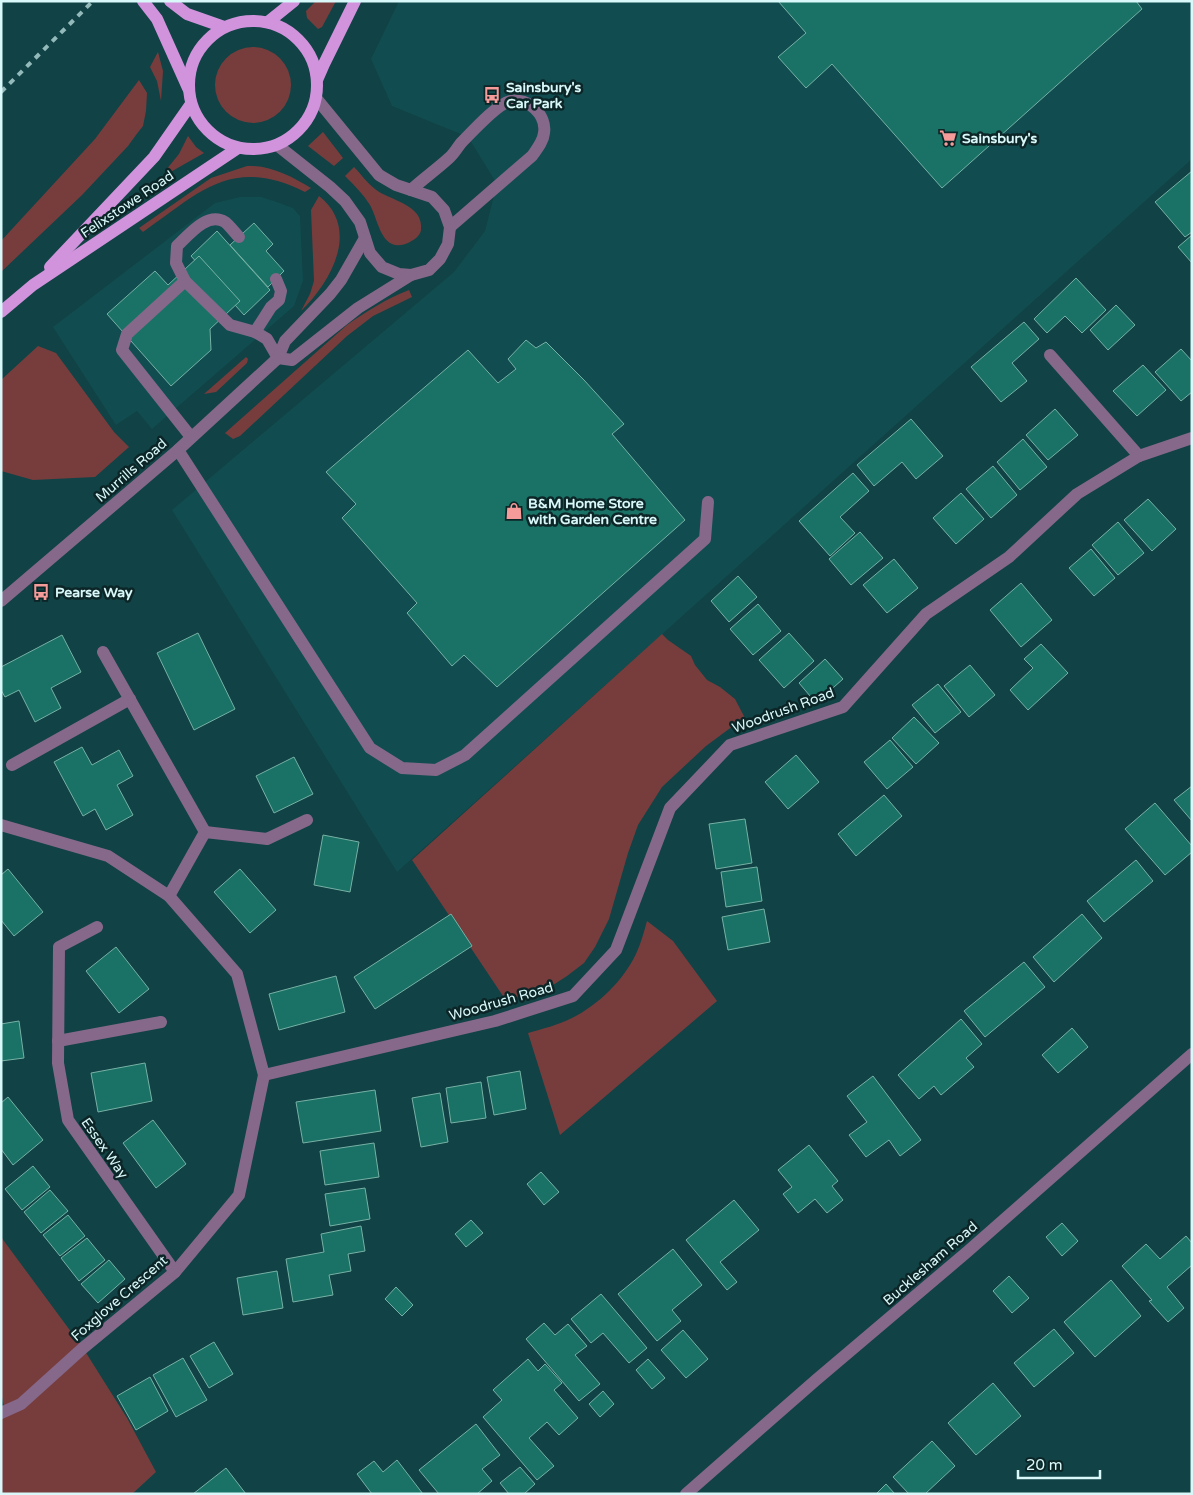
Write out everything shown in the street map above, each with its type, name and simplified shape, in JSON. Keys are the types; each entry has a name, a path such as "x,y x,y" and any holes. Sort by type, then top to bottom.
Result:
{"main road":[{"path":"144,1 157,19 189,90"},
{"path":"170,1 187,14 224,27"},
{"path":"268,22 294,1"},
{"path":"317,81 355,1"},
{"path":"246,21 268,22 287,30 302,43 313,61 317,81 316,98 304,124 295,134 277,145 257,149 238,148 217,139 201,124 191,104 189,90 190,71 197,53 208,38 224,27 246,21"},
{"name":"Felixstowe Road","path":"33,285 154,157 191,104"},
{"name":"Felixstowe Road","path":"1,312 33,285 238,148"}],"street":[{"path":"239,238 225,222 217,220 206,221 177,246 176,263 185,281 230,326 255,332 267,339 278,358 292,360 358,308 411,275 429,270 440,258 448,244 450,227 444,210 432,197 396,185 379,175 316,98"},
{"path":"410,190 451,157 460,145 498,107 510,101 523,102 533,107 542,117 545,131 541,143 532,156 450,227"},
{"path":"277,145 345,201 360,222 370,253 382,267 399,274 411,275"},
{"name":"Murrills Road","path":"1,601 178,450 278,358 285,341 341,280 365,238"},
{"path":"255,332 271,307 279,300 282,291 276,279"},
{"path":"185,281 127,334 122,350 191,437"},
{"path":"1050,355 1138,456"},
{"name":"Woodrush Road","path":"264,1075 495,1021 573,996 616,950 670,808 730,745 843,707 926,614 1009,557 1077,494 1138,456 1192,438"},
{"path":"178,450 370,748 402,768 436,770 465,755 705,539 708,502"},
{"path":"103,652 205,832"},
{"path":"12,765 130,700"},
{"path":"205,832 267,839 307,820"},
{"name":"Foxglove Crescent","path":"1,825 108,856 169,896 237,974 264,1075 239,1195 174,1272 83,1348 21,1404 1,1413"},
{"path":"169,896 205,832"},
{"name":"Essex Way","path":"97,927 59,947 58,1062 68,1120 174,1272"},
{"path":"58,1041 161,1022"},
{"name":"Bucklesham Road","path":"686,1494 1192,1054"}],"shaded area":[{"path":"316,1 336,1 322,27 318,29 307,18 306,11"},
{"path":"399,1 1192,1 1192,159 397,872 172,510 454,272 485,231 497,184 468,137 392,106 371,59"},
{"path":"246,47 260,47 274,53 285,64 291,78 288,100 280,112 260,123 246,123 232,117 221,106 215,92 215,78 221,64 232,53"},
{"path":"158,52 163,71 161,101 157,81 150,67"},
{"path":"139,80 147,93 143,126 128,146 82,195 1,272 1,241 95,139"},
{"path":"323,132 343,158 334,166 308,146"},
{"path":"188,136 196,147 204,153 167,174 166,170 179,154"},
{"path":"247,166 272,169 311,188 305,192 279,182 257,177 237,178 218,183 200,192 143,232 139,228 211,178"},
{"path":"354,167 375,189 405,204 417,214 421,221 421,230 416,238 408,243 399,245 392,244 386,240 370,205 345,176"},
{"path":"319,196 332,209 338,224 340,239 331,271 312,299 301,311 314,281 311,210"},
{"path":"240,197 261,197 274,201 293,208 300,216 303,281 294,306 152,429 137,411 116,425 53,327 215,203"},
{"path":"409,290 412,297 373,316 347,336 240,436 233,439 225,433 347,325 392,297"},
{"path":"38,346 56,353 114,432 129,447 95,477 33,480 1,471 1,380"},
{"path":"246,357 248,359 247,363 216,392 204,394"},
{"path":"662,634 691,656 695,665 707,680 720,687 735,699 746,720 733,726 706,746 662,787 638,825 609,919 595,947 584,963 550,987 531,994 505,999 412,860"},
{"path":"647,921 673,941 717,1001 560,1135 528,1033 556,1025 582,1013 609,991 631,964 641,942"},
{"path":"1,1237 83,1348 127,1418 156,1472 132,1494 1,1494 1,1413 5,1411 1,1393"}],"building":[{"name":"Sainsbury's","path":"778,1 1136,1 1142,9 942,188 832,64 806,88 778,57 806,33"},
{"path":"1192,171 1192,232 1185,237 1155,202"},
{"path":"254,223 273,244 266,251 284,271 268,287 230,245"},
{"path":"217,231 270,290 244,315 191,256"},
{"path":"1192,235 1192,263 1178,247"},
{"path":"199,256 240,301 210,329 211,350 171,386 107,314 155,271 168,285"},
{"path":"1076,278 1106,310 1082,333 1065,316 1047,333 1034,319"},
{"path":"1116,305 1135,325 1108,350 1090,330"},
{"path":"1024,322 1039,339 1012,363 1027,381 1001,402 971,367"},
{"name":"B&M Home Store with Garden Centre","path":"526,340 536,348 546,342 624,424 612,434 685,520 497,687 464,655 452,666 407,613 417,603 342,518 356,504 326,472 468,350 498,383 516,369 508,359"},
{"path":"1181,349 1192,361 1192,392 1181,401 1155,372"},
{"path":"1143,365 1166,390 1137,416 1113,391"},
{"path":"1055,409 1078,435 1048,460 1026,435"},
{"path":"911,419 943,456 916,479 902,462 874,486 857,465"},
{"path":"1023,439 1047,467 1020,490 997,462"},
{"path":"993,466 1017,495 991,518 966,489"},
{"path":"853,473 869,491 840,517 855,533 830,556 799,521"},
{"path":"961,493 984,519 956,544 933,518"},
{"path":"1148,499 1176,529 1152,551 1124,520"},
{"path":"1118,522 1144,553 1118,575 1092,545"},
{"path":"860,532 883,558 851,585 829,559"},
{"path":"1091,549 1115,578 1094,596 1069,568"},
{"path":"894,559 918,588 887,613 863,585"},
{"path":"738,576 757,597 729,622 711,601"},
{"path":"1021,583 1052,620 1021,647 990,610"},
{"path":"758,604 781,631 753,655 730,629"},
{"path":"198,633 235,709 194,730 157,653"},
{"path":"789,633 814,661 784,688 759,660"},
{"path":"62,635 81,672 51,688 61,708 35,722 19,690 5,697 1,690 1,667"},
{"path":"1041,644 1068,673 1028,710 1010,690 1033,668 1024,659"},
{"path":"825,659 843,679 816,703 799,683"},
{"path":"970,665 995,695 969,717 944,686"},
{"path":"938,684 961,712 935,733 912,705"},
{"path":"914,717 939,743 916,764 892,738"},
{"path":"890,740 913,767 887,789 864,762"},
{"path":"82,747 92,765 119,750 133,776 117,785 133,815 106,830 95,809 83,816 54,762"},
{"path":"796,755 819,782 788,809 765,782"},
{"path":"294,757 313,794 274,813 256,776"},
{"path":"1192,786 1192,821 1174,800"},
{"path":"884,795 902,816 856,856 838,834"},
{"path":"1155,803 1192,846 1192,852 1165,875 1125,829"},
{"path":"745,819 752,863 716,869 709,824"},
{"path":"323,835 359,842 350,892 314,885"},
{"path":"1136,860 1153,881 1104,922 1087,901"},
{"path":"757,867 762,901 726,907 721,872"},
{"path":"8,869 43,912 14,936 1,920 1,875"},
{"path":"240,869 276,910 250,933 214,892"},
{"path":"764,909 770,942 728,950 722,917"},
{"path":"451,914 472,946 375,1009 354,977"},
{"path":"1082,914 1102,938 1054,982 1033,957"},
{"path":"116,947 149,989 119,1013 86,971"},
{"path":"1024,962 1045,987 985,1037 964,1011"},
{"path":"336,976 345,1012 279,1030 269,994"},
{"path":"961,1019 982,1044 966,1058 974,1067 941,1095 934,1086 919,1099 898,1075"},
{"path":"19,1021 24,1058 1,1061 1,1024"},
{"path":"1072,1028 1088,1047 1058,1073 1042,1055"},
{"path":"145,1063 152,1101 98,1112 91,1073"},
{"path":"520,1071 526,1109 494,1115 487,1077"},
{"path":"873,1076 921,1140 900,1156 889,1140 866,1157 849,1135 867,1122 847,1096"},
{"path":"481,1082 486,1118 451,1123 446,1088"},
{"path":"375,1090 381,1131 303,1143 296,1102"},
{"path":"440,1093 448,1142 421,1147 412,1098"},
{"path":"8,1097 43,1140 13,1165 1,1149 1,1103"},
{"path":"153,1120 186,1164 156,1188 123,1143"},
{"path":"374,1143 379,1177 325,1185 320,1151"},
{"path":"809,1145 838,1181 832,1186 843,1200 827,1213 815,1199 798,1213 783,1194 792,1187 778,1170"},
{"path":"33,1166 50,1187 22,1210 5,1189"},
{"path":"541,1172 559,1192 544,1205 527,1184"},
{"path":"365,1188 370,1219 330,1226 325,1194"},
{"path":"50,1190 68,1211 41,1233 24,1212"},
{"path":"734,1200 759,1230 720,1262 737,1282 727,1290 686,1240"},
{"path":"68,1215 85,1236 60,1256 43,1235"},
{"path":"471,1220 483,1233 466,1247 455,1234"},
{"path":"1062,1223 1078,1241 1062,1256 1046,1237"},
{"path":"361,1226 365,1251 348,1254 351,1271 329,1275 333,1295 293,1302 286,1259 324,1252 321,1234"},
{"path":"1186,1236 1192,1243 1192,1265 1167,1287 1184,1308 1168,1322 1149,1301 1152,1300 1122,1266 1146,1244 1160,1259"},
{"path":"87,1238 105,1260 79,1281 61,1258"},
{"path":"673,1249 702,1285 672,1310 681,1321 657,1341 618,1294"},
{"path":"109,1260 125,1279 98,1303 81,1284"},
{"path":"277,1271 283,1308 243,1315 237,1278"},
{"path":"1009,1276 1029,1298 1012,1313 993,1291"},
{"path":"1111,1280 1141,1316 1095,1357 1064,1322"},
{"path":"396,1287 413,1305 402,1316 385,1299"},
{"path":"601,1294 647,1348 629,1363 603,1333 591,1343 571,1319"},
{"path":"544,1323 555,1335 568,1324 587,1346 575,1355 600,1384 579,1401 526,1339"},
{"path":"1054,1329 1074,1353 1034,1387 1014,1363"},
{"path":"683,1330 708,1359 686,1378 661,1350"},
{"path":"214,1342 233,1374 209,1388 190,1356"},
{"path":"183,1358 207,1400 176,1417 153,1375"},
{"path":"528,1359 538,1371 545,1364 562,1383 554,1390 578,1418 559,1435 547,1422 529,1438 554,1466 537,1480 483,1417 502,1400 493,1390"},
{"path":"648,1359 665,1378 652,1389 636,1370"},
{"path":"150,1377 168,1411 136,1430 117,1396"},
{"path":"993,1383 1021,1416 976,1455 948,1423"},
{"path":"603,1391 614,1404 600,1417 589,1404"},
{"path":"476,1424 500,1455 482,1469 492,1481 477,1494 439,1494 419,1470"},
{"path":"932,1441 955,1466 925,1494 909,1494 893,1477"},
{"path":"397,1460 423,1494 372,1494 357,1474 374,1461 383,1472"},
{"path":"520,1467 535,1484 524,1494 509,1494 500,1483"},
{"path":"226,1468 246,1494 193,1494"},
{"path":"886,1484 895,1494 876,1494"}],"railway":[{"path":"1,92 93,1"}],"place":[{"name":"Sainsbury's Car Park","path":"492,95"},
{"name":"Sainsbury's","path":"948,138"},
{"name":"B&M Home Store with Garden Centre","path":"514,511"},
{"name":"Pearse Way","path":"41,592"}]}
